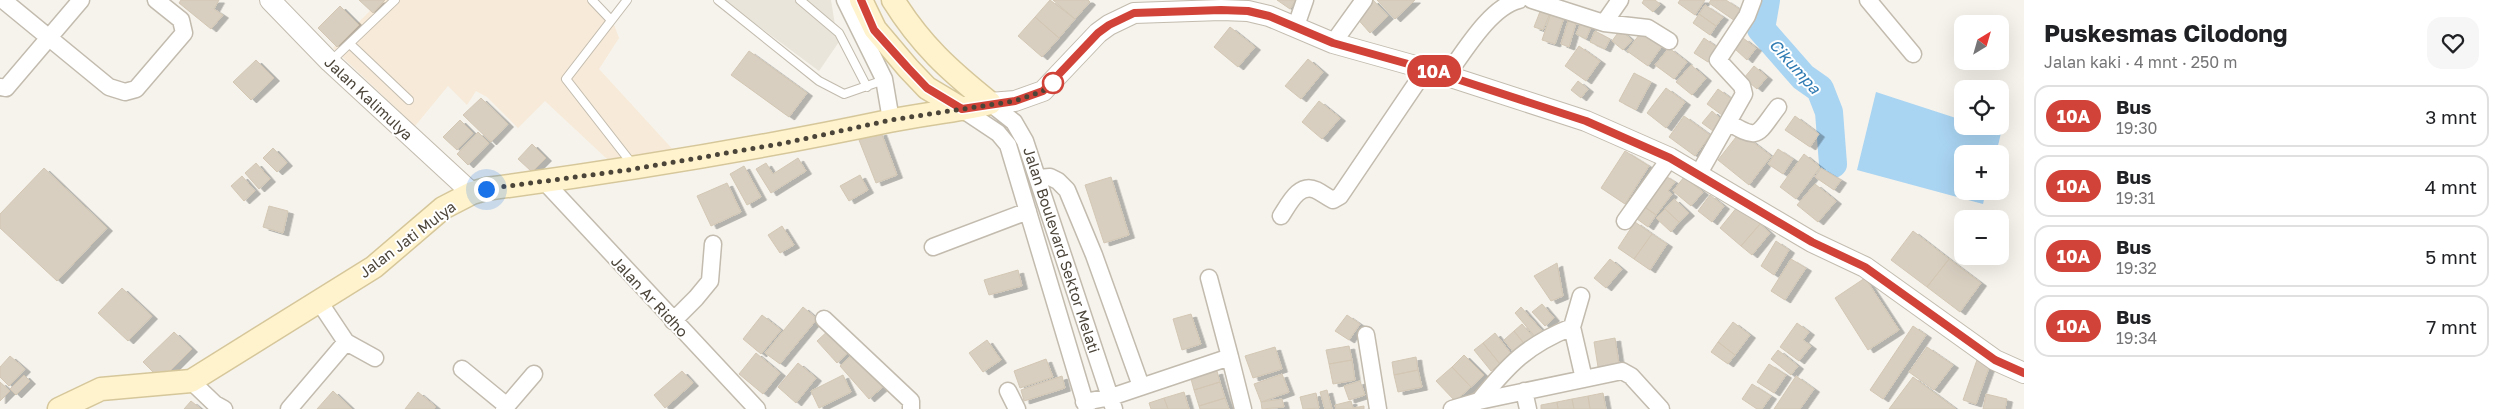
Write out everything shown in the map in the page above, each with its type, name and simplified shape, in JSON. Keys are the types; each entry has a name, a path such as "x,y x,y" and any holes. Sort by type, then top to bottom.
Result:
{"main road":[{"path":"861,0 874,30 908,68 927,88 962,109"},
{"path":"893,0 911,29 947,68 990,103"},
{"path":"918,116 926,100 927,88"},
{"name":"Jalan Jati Mulya","path":"59,409 101,389 190,381 320,303 374,266 443,208 472,193 486,189 636,168 785,143 891,120 990,103"}],"street":[{"path":"3,0 109,87 125,92 136,89 184,33 180,20 156,0"},
{"path":"0,88 6,88 81,0"},
{"name":"Jalan Kalimulya","path":"270,0 330,62 472,193"},
{"path":"845,0 884,79 891,120"},
{"path":"1296,26 1305,0"},
{"path":"1333,43 1364,0"},
{"path":"1447,75 1486,24 1511,2 1519,0"},
{"path":"1532,0 1604,23 1648,28 1669,42"},
{"path":"1604,23 1620,0"},
{"path":"1698,174 1742,98 1744,89 1719,64 1718,58 1747,16 1753,0"},
{"path":"1868,0 1913,54"},
{"path":"990,103 1015,101 1043,91 1109,25 1151,6 1220,5 1255,12 1296,26 1333,43 1447,75 1586,121 1670,158 1812,242 1865,267 1995,360 2024,373"},
{"path":"884,79 908,68"},
{"path":"1281,216 1297,193 1303,189 1313,189 1333,200 1340,196 1426,69"},
{"name":"Jalan Boulevard Sektor Melati","path":"990,103 1014,122 1022,134 1112,403"},
{"path":"1728,122 1750,135 1757,133 1778,107"},
{"name":"Jalan Boulevard Sektor Melati","path":"962,109 998,133 1008,145 1085,406"},
{"path":"1625,221 1670,158"},
{"path":"1038,178 1050,177 1058,181 1067,190 1094,255 1142,386"},
{"name":"Jalan Ar Ridho","path":"544,182 757,409"},
{"path":"932,247 1028,211"},
{"path":"673,321 710,281 713,244"},
{"path":"1209,278 1243,409"},
{"path":"1581,296 1572,327 1584,379"},
{"path":"320,303 346,342 375,358"},
{"path":"824,319 910,401 911,409"},
{"path":"1479,401 1498,379 1533,345 1572,327"},
{"path":"1366,335 1378,409"},
{"path":"289,409 346,342"},
{"path":"1085,406 1112,403 1142,386 1230,357"},
{"path":"462,370 506,407 534,374"},
{"path":"1452,409 1479,401 1622,371 1661,409"},
{"path":"190,381 215,404 224,409"},
{"path":"1008,391 1017,409"},
{"path":"1524,391 1528,409"}],"lane":[{"path":"330,62 395,0"},
{"path":"592,0 611,20"},
{"path":"627,0 566,79 595,119 636,168"},
{"path":"718,0 820,81 844,94 867,87 884,79"},
{"path":"800,0 839,33 867,87"},
{"path":"350,44 409,100"}],"shaded area":[{"path":"381,0 597,0 613,22 619,38 599,69 677,154 607,159 545,101 518,128 487,97 476,91 467,105 448,86 415,126 333,48"},
{"path":"723,0 831,0 835,25 843,36 819,71"}],"water":[{"path":"1876,92 1954,117 1954,135 2001,135 1998,145 1954,145 1954,196 1857,170"},
{"path":"1968,200 1984,200 1983,204"}],"building":[{"path":"181,0 219,0 214,9 223,15 211,29 179,3"},
{"path":"359,0 385,0 373,13"},
{"path":"1050,0 1075,19 1059,38 1035,17"},
{"path":"1053,0 1088,0 1090,2 1075,19"},
{"path":"1277,0 1296,0 1290,9"},
{"path":"1373,0 1388,16 1370,33 1355,16"},
{"path":"1377,0 1415,0 1395,19"},
{"path":"1644,0 1655,0 1660,4 1653,12 1642,3"},
{"path":"1680,0 1705,0 1695,15 1678,3"},
{"path":"1711,0 1726,0 1745,13 1738,23 1709,3"},
{"path":"1705,5 1723,17 1716,26 1699,14"},
{"path":"340,6 359,25 337,47 318,28"},
{"path":"1541,9 1550,13 1543,30 1534,27"},
{"path":"1551,13 1564,18 1555,44 1542,40"},
{"path":"1699,14 1716,26 1710,35 1693,23"},
{"path":"1035,17 1059,38 1042,57 1018,36"},
{"path":"1568,21 1576,23 1569,47 1561,44"},
{"path":"1581,23 1591,27 1586,39 1576,34"},
{"path":"1230,27 1255,47 1238,67 1214,47"},
{"path":"1620,30 1632,40 1623,50 1612,41"},
{"path":"1595,31 1610,39 1605,49 1590,42"},
{"path":"1642,31 1662,46 1648,66 1627,51"},
{"path":"1704,38 1718,48 1708,62 1694,53"},
{"path":"1743,38 1756,48 1747,60 1735,49"},
{"path":"1579,46 1600,61 1586,81 1565,66"},
{"path":"1669,48 1687,62 1674,79 1655,65"},
{"path":"749,51 807,93 789,117 731,75"},
{"path":"1308,59 1323,72 1301,99 1285,86"},
{"path":"256,60 274,78 251,100 233,82"},
{"path":"1691,65 1706,78 1692,95 1676,82"},
{"path":"1754,66 1767,77 1757,89 1744,78"},
{"path":"1634,73 1651,82 1636,110 1619,101"},
{"path":"1578,81 1588,89 1581,98 1571,90"},
{"path":"1666,88 1685,102 1666,128 1647,113"},
{"path":"1718,89 1737,103 1726,118 1707,104"},
{"path":"481,98 508,124 491,142 463,115"},
{"path":"1319,101 1340,118 1322,139 1302,122"},
{"path":"1712,111 1722,120 1713,131 1702,123"},
{"path":"1684,116 1710,135 1695,156 1669,137"},
{"path":"1795,116 1819,134 1810,147 1785,130"},
{"path":"460,120 473,133 457,150 443,137"},
{"path":"478,132 489,143 468,165 457,154"},
{"path":"881,132 897,175 876,183 859,140"},
{"path":"1740,132 1771,156 1749,185 1718,160"},
{"path":"532,144 546,158 532,172 518,159"},
{"path":"273,148 287,163 277,172 263,158"},
{"path":"1778,149 1793,159 1783,174 1768,164"},
{"path":"1625,151 1649,166 1625,204 1601,188"},
{"path":"1804,154 1820,167 1796,199 1780,187"},
{"path":"798,158 806,171 771,193 756,169 766,163 773,174"},
{"path":"256,163 270,179 259,189 245,173"},
{"path":"744,166 761,197 747,205 730,174"},
{"path":"44,168 107,228 57,281 0,228 0,214"},
{"path":"1821,168 1841,180 1834,190 1815,177"},
{"path":"860,175 868,190 849,201 840,186"},
{"path":"1664,175 1675,182 1668,191 1672,194 1656,215 1642,205"},
{"path":"242,176 255,191 244,201 231,186"},
{"path":"1111,177 1129,235 1104,243 1085,185"},
{"path":"1684,177 1703,192 1691,206 1673,191"},
{"path":"727,183 741,212 711,226 697,196"},
{"path":"1815,184 1836,201 1818,222 1797,205"},
{"path":"1710,195 1724,206 1712,222 1698,211"},
{"path":"1674,199 1689,213 1679,222 1665,209"},
{"path":"1642,205 1656,215 1648,227 1633,216"},
{"path":"269,206 288,211 283,233 263,227"},
{"path":"1738,206 1760,224 1741,246 1720,228"},
{"path":"1665,209 1679,222 1671,232 1656,218"},
{"path":"1635,222 1652,234 1634,259 1618,248"},
{"path":"1760,224 1770,233 1752,255 1741,246"},
{"path":"782,226 794,245 780,253 768,235"},
{"path":"1913,231 1949,259 1927,287 1891,260"},
{"path":"1652,234 1667,244 1650,270 1634,259"},
{"path":"1776,241 1789,250 1774,275 1761,266"},
{"path":"1610,259 1622,269 1606,288 1594,278"},
{"path":"1791,259 1806,268 1785,300 1771,291"},
{"path":"1949,259 1954,265 1957,265 1981,283 1960,312 1927,287"},
{"path":"1557,263 1563,296 1551,301 1534,276"},
{"path":"1018,270 1022,286 989,295 984,280"},
{"path":"1865,278 1899,330 1868,350 1835,298"},
{"path":"122,288 152,316 128,341 98,313"},
{"path":"1542,304 1554,318 1545,326 1532,312"},
{"path":"803,307 817,319 780,364 765,353"},
{"path":"1521,307 1543,332 1536,338 1515,313"},
{"path":"1191,314 1201,344 1182,350 1173,319"},
{"path":"762,315 781,330 761,354 743,339"},
{"path":"1347,315 1360,324 1349,340 1335,331"},
{"path":"1733,322 1750,335 1735,355 1718,342"},
{"path":"1797,323 1809,332 1803,340 1811,346 1799,361 1780,347"},
{"path":"1522,324 1535,339 1526,346 1514,331"},
{"path":"1913,326 1926,335 1883,399 1870,390"},
{"path":"831,328 850,351 837,363 817,341"},
{"path":"1514,331 1526,346 1516,355 1504,340"},
{"path":"174,332 192,349 161,380 143,362"},
{"path":"1495,333 1512,355 1500,364 1483,343"},
{"path":"1615,338 1619,364 1598,367 1594,342"},
{"path":"987,340 1001,360 983,372 969,353"},
{"path":"1718,342 1735,355 1728,364 1711,352"},
{"path":"1483,343 1500,364 1491,371 1474,350"},
{"path":"1349,346 1352,360 1329,364 1326,350"},
{"path":"1275,347 1282,369 1253,378 1245,356"},
{"path":"1927,347 1953,365 1934,390 1909,372"},
{"path":"1778,350 1798,366 1791,375 1771,359"},
{"path":"855,352 885,385 869,399 840,366"},
{"path":"756,353 780,373 763,394 739,374"},
{"path":"1464,355 1484,375 1471,387 1452,367"},
{"path":"10,356 25,369 9,386 0,377 0,367"},
{"path":"1416,357 1418,370 1394,375 1392,362"},
{"path":"1978,357 1991,362 1976,404 1963,400"},
{"path":"1046,359 1053,377 1020,388 1014,371"},
{"path":"1352,360 1355,380 1333,384 1329,364"},
{"path":"798,363 816,378 796,403 778,387"},
{"path":"1769,364 1786,375 1774,393 1757,382"},
{"path":"1452,367 1471,387 1455,401 1436,381"},
{"path":"1418,370 1422,387 1398,392 1394,375"},
{"path":"682,371 693,383 665,408 654,395"},
{"path":"1217,371 1220,382 1194,390 1191,379"},
{"path":"1282,374 1289,392 1261,402 1254,384"},
{"path":"24,375 30,381 16,395 10,389"},
{"path":"843,375 851,392 819,408 811,391"},
{"path":"1062,376 1065,388 1024,401 1021,390"},
{"path":"1796,376 1814,389 1800,409 1774,409"},
{"path":"1913,377 1956,409 1889,409"},
{"path":"1360,381 1365,395 1349,400 1344,386"},
{"path":"0,382 10,391 0,401"},
{"path":"1220,382 1225,398 1199,406 1194,390"},
{"path":"1752,384 1771,396 1762,409 1757,409 1742,399"},
{"path":"1327,390 1332,409 1325,409 1320,392"},
{"path":"333,391 352,409 317,409"},
{"path":"418,392 436,407 434,409 405,409"},
{"path":"1184,392 1189,409 1168,409 1164,398"},
{"path":"1316,393 1319,408 1303,409 1300,397"},
{"path":"1603,393 1606,409 1590,409 1588,396"},
{"path":"1986,394 2007,399 2005,409 1983,409"},
{"path":"1588,396 1590,409 1574,409 1572,399"},
{"path":"1164,398 1168,409 1151,409 1149,403"},
{"path":"1225,398 1229,409 1200,409 1199,406"},
{"path":"1282,399 1284,407 1262,409 1261,402"},
{"path":"1572,399 1574,409 1558,409 1557,402"},
{"path":"191,401 201,409 184,409"},
{"path":"1351,401 1353,408 1364,406 1364,409 1336,409 1335,405"},
{"path":"1557,402 1558,409 1541,409 1541,405"}],"waterway":[{"name":"Cikumpa","path":"1766,0 1761,29 1803,77 1820,89 1829,112 1833,164"}],"bus line":[{"name":"10A","path":"861,0 874,30 908,68 927,88 962,109 990,103 1015,101 1043,91 1098,33 1109,25 1134,13 1221,10 1248,11 1269,16 1333,43 1447,75 1586,121 1670,158 1812,242 1865,267 1995,360 2024,373"}],"route":[{"path":"486,189 628,170 785,143 891,120 990,103 1015,101 1043,91 1055,80 1053,83"}]}
